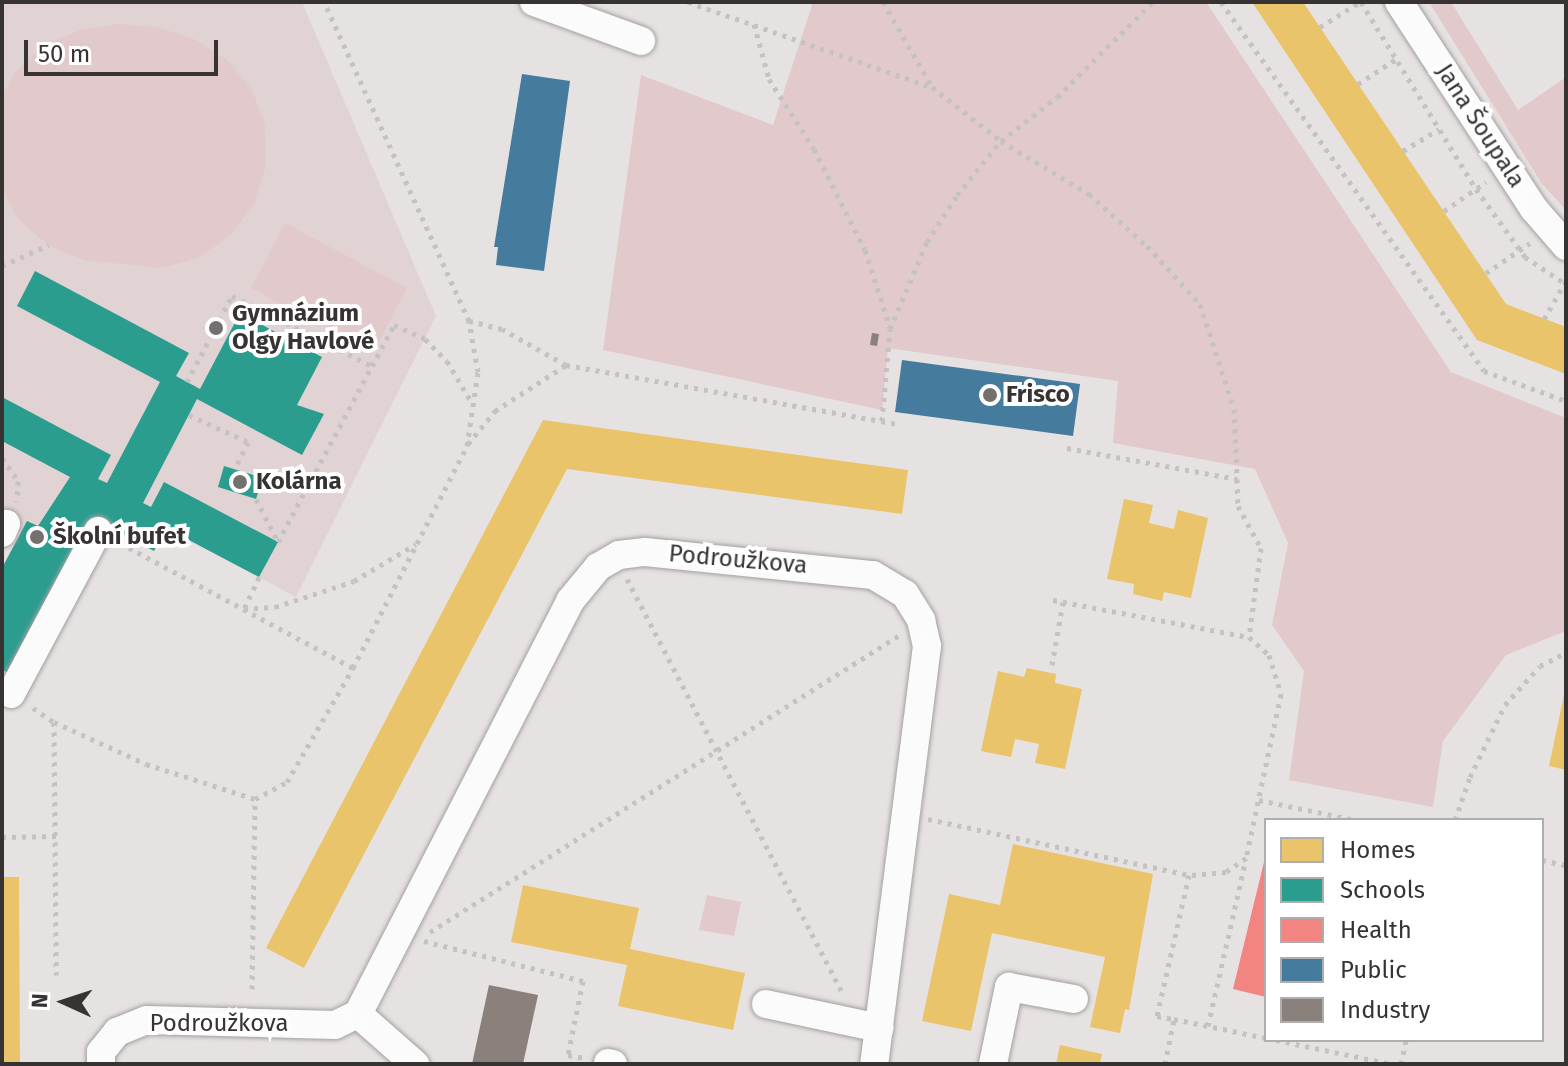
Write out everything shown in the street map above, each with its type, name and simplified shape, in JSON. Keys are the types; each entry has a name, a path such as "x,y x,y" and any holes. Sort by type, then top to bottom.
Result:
{"street":[{"path":"534,2 641,41"},
{"name":"Jana Šoupala","path":"1399,2 1507,169 1557,236"},
{"path":"11,694 98,531"},
{"name":"Podroužkova","path":"619,555 645,552 873,575 905,594 921,620 927,646 874,1064"},
{"path":"415,1064 358,1014 410,936 570,601 598,567 619,555"},
{"path":"993,1064 1009,987 1074,999"},
{"path":"766,1004 879,1028"},
{"name":"Podroužkova","path":"101,1064 101,1052 117,1032 147,1020 335,1025 358,1014"}],"path":[{"path":"324,2 469,321 478,372 467,446"},
{"path":"688,2 932,87 1001,141 1089,194 1147,246 1200,304 1234,409 1238,506 1261,548 1249,637"},
{"path":"883,2 932,87"},
{"path":"882,421 890,329 927,242 1001,141 1057,97 1153,2"},
{"path":"1221,2 1484,371 1566,401"},
{"path":"1320,27 1361,2 1476,189 1521,251 1565,283 1544,319"},
{"path":"754,24 769,79 814,149 865,250 890,329"},
{"path":"1358,84 1424,41"},
{"path":"1403,151 1439,129"},
{"path":"1444,211 1507,169"},
{"path":"1486,273 1521,251 1557,236"},
{"path":"2,266 48,245"},
{"path":"187,382 232,296 372,366"},
{"path":"469,321 502,329 566,365 896,424"},
{"path":"256,499 278,542 394,325 425,339 447,361 473,405"},
{"path":"11,694 54,722 146,764 255,799 287,782 353,668 467,446 495,411 566,365"},
{"path":"189,415 248,442 235,469"},
{"path":"1067,448 1237,479"},
{"path":"2,458 18,481 17,504 4,529"},
{"path":"98,531 353,668"},
{"path":"244,609 275,607 354,581 417,543"},
{"path":"619,555 636,603 850,1007"},
{"path":"244,609 259,577"},
{"path":"1053,600 1249,637 1269,655 1281,694 1208,1026"},
{"path":"1052,665 1063,602"},
{"path":"410,936 716,751 900,634"},
{"path":"1456,818 1470,777 1505,705 1540,666 1566,653"},
{"path":"54,722 56,975"},
{"path":"252,989 255,799"},
{"path":"1259,800 1346,818"},
{"path":"906,814 1189,875 1226,872 1246,858"},
{"path":"2,837 56,836"},
{"path":"1544,860 1566,865"},
{"path":"1189,875 1157,1016 1264,1038"},
{"path":"410,936 583,981 568,1055 611,1064"},
{"path":"1167,1062 1174,1019"},
{"path":"1286,1042 1392,1064"},
{"path":"1401,1064 1406,1042"}],"shaded area":[{"name":"Gymnázium Olgy Havlové","path":"2,2 302,2 436,316 296,597 167,528 154,551 92,518 9,673 2,670 2,568 21,532 2,522"},
{"path":"813,2 1206,2 1451,372 1566,418 1566,631 1506,655 1443,741 1433,807 1289,780 1304,671 1272,625 1288,543 1255,469 1113,443 1118,381 888,348 882,410 603,350 641,75 773,125"},
{"path":"1429,2 1451,2 1518,110 1566,77 1566,210 1542,184"},
{"path":"118,24 157,27 194,39 226,59 252,89 265,126 266,166 254,204 231,235 198,258 161,268 84,260 48,245 18,219 2,191 2,97 15,72 44,45 80,30"},
{"path":"285,223 407,288 373,353 251,288"},
{"path":"707,895 741,902 734,936 699,930"}],"building: Homes":[{"path":"1252,2 1303,2 1506,304 1566,327 1566,374 1477,340"},
{"path":"543,420 908,470 902,514 567,469 304,968 266,948"},
{"path":"1124,499 1153,505 1149,523 1174,529 1178,510 1208,518 1191,598 1164,592 1162,601 1133,594 1134,584 1107,579"},
{"path":"1027,668 1056,674 1055,683 1082,689 1065,769 1035,763 1039,744 1015,739 1011,757 981,751 998,671 1024,677"},
{"path":"1566,690 1566,770 1549,766"},
{"path":"1013,844 1153,874 1129,1010 1125,1009 1120,1033 1090,1027 1105,957 992,933 971,1031 922,1021 949,894 1000,905"},
{"path":"2,877 19,877 20,1064 2,1064"},
{"path":"523,885 639,908 630,949 745,973 733,1030 618,1006 627,965 511,942"},
{"path":"1060,1045 1102,1054 1100,1064 1056,1064"}],"building: Schools":[{"name":"Gymnázium Olgy Havlové","path":"35,271 189,353 176,376 200,389 240,313 322,357 297,405 324,414 302,455 197,399 143,503 151,507 164,482 278,542 259,577 166,528 154,551 91,518 9,673 2,670 2,568 27,521 38,526 70,477 2,441 2,397 111,455 98,479 107,483 160,382 17,306"},
{"name":"Kolárna","path":"224,466 263,478 256,499 218,487"}],"building: Health":[{"path":"1264,862 1264,997 1233,989"}],"building: Public":[{"path":"522,74 570,81 544,271 496,265 498,247 494,247"},
{"path":"902,360 1080,384 1073,436 895,412"}],"building: Industry":[{"path":"872,333 879,334 877,346 870,345"},
{"path":"489,985 538,995 523,1064 472,1064"}],"place":[{"name":"Gymnázium Olgy Havlové","path":"216,328"},
{"name":"Frisco","path":"990,395"},
{"name":"Kolárna","path":"240,482"},
{"name":"Školní bufet","path":"37,537"}]}
